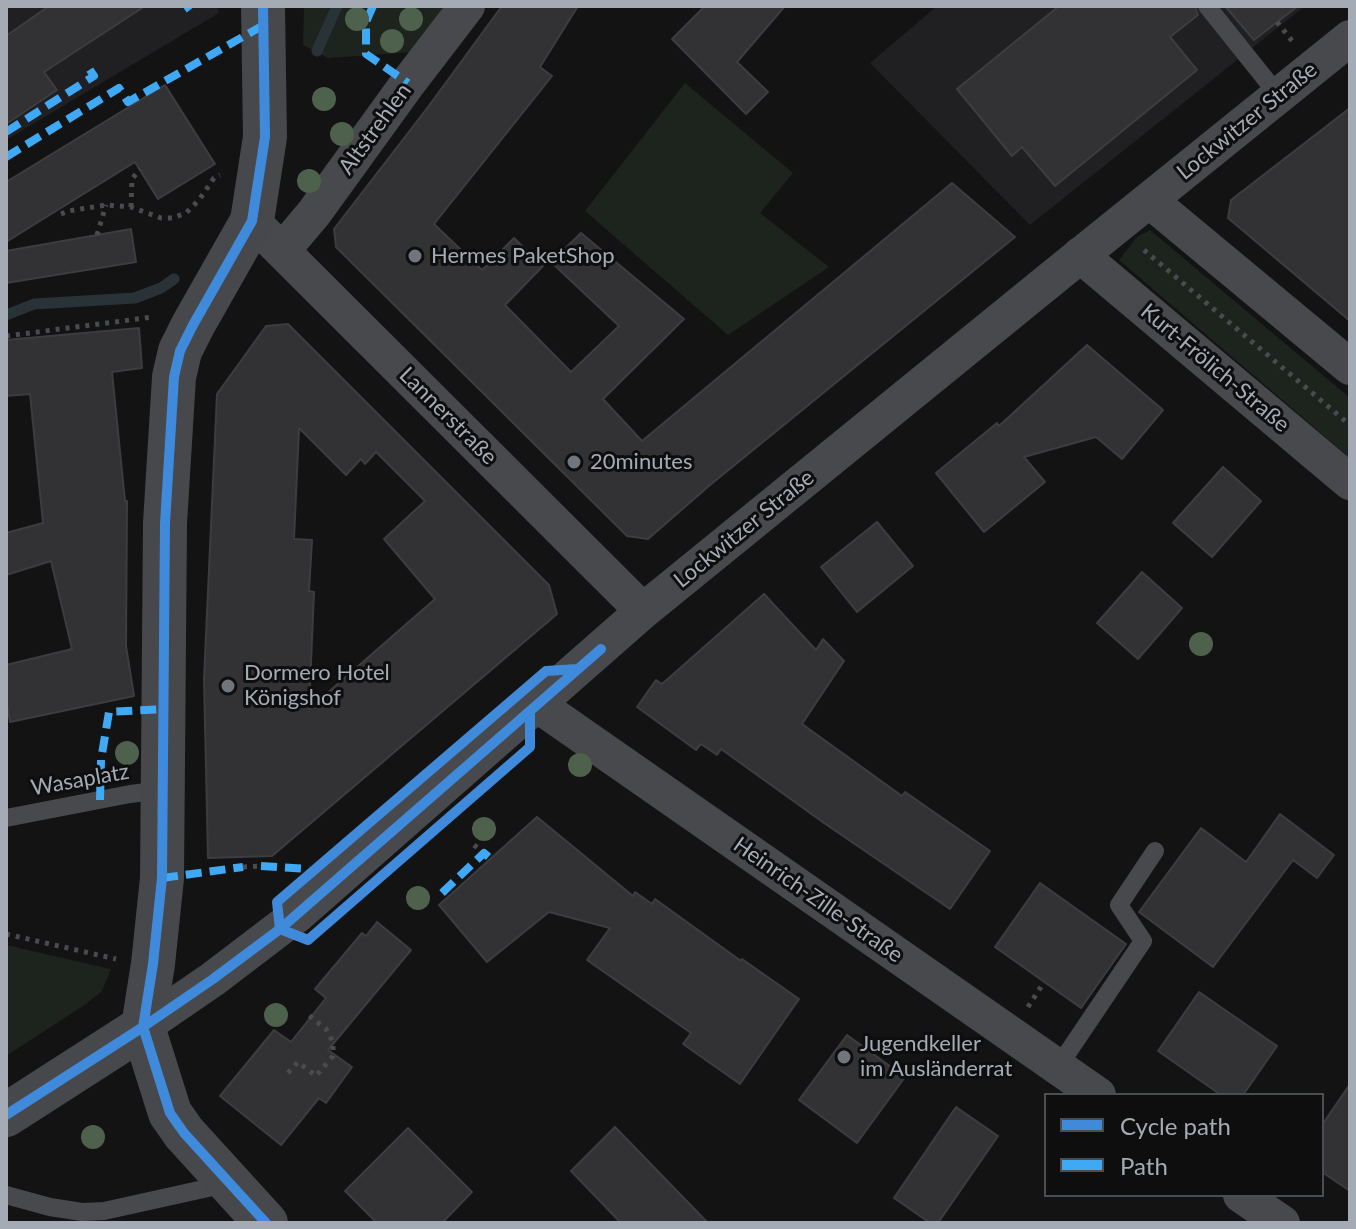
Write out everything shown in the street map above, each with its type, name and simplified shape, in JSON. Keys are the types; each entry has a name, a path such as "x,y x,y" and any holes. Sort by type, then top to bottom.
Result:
{"street":[{"path":"263,6 265,137 261,158 267,236 193,325 180,351 174,377 165,523 162,878 143,1027 170,1113 266,1223"},
{"name":"Altstrehlen","path":"267,236 314,213 467,6"},
{"name":"Lockwitzer Straße","path":"143,1027 297,915 643,611 1350,38"},
{"path":"1149,200 1350,367"},
{"name":"Lannerstraße","path":"267,236 643,611"},
{"name":"Kurt-Frölich-Straße","path":"1080,255 1350,482"},
{"name":"Heinrich-Zille-Straße","path":"538,705 1095,1093"},
{"path":"6,1115 143,1027"},
{"path":"1244,1197 1282,1223"}],"lane":[{"path":"1207,6 1279,96"},
{"name":"Wasaplatz","path":"6,818 163,790"},
{"path":"1058,1067 1143,941 1119,905 1155,851"},
{"path":"6,1195 102,1217 229,1183"}],"path":[{"path":"61,214 106,205 131,207 161,218 172,218 186,213 214,178 235,165 261,158"},
{"path":"131,207 132,179 140,169"},
{"path":"97,235 106,205"},
{"path":"1116,227 1350,425"},
{"path":"6,336 160,316 193,325"},
{"path":"474,845 484,853"},
{"path":"243,867 261,866"},
{"path":"6,934 153,964"},
{"path":"1035,997 1044,982"},
{"path":"288,1073 298,1062 316,1076 333,1056 333,1042 326,1029 306,1013"}],"shaded area":[{"path":"6,6 217,6 219,13 6,140"},
{"path":"304,6 444,6 414,52 328,58 303,45"},
{"path":"937,6 1305,6 1030,225 870,63"},
{"path":"685,83 793,173 760,213 829,267 728,335 585,211"},
{"path":"1150,230 1350,398 1350,458 1119,260 1137,237"},
{"path":"6,945 111,969 102,991 6,1056"}],"building":[{"path":"49,6 145,6 44,72 57,90 6,124 6,36"},
{"path":"502,6 578,6 540,67 552,76 434,224 482,270 514,238 543,266 505,305 571,372 619,326 551,262 581,233 684,319 603,399 642,441 952,183 1015,237 648,539 627,536 336,247 334,229"},
{"path":"705,6 785,6 737,62 768,92 746,114 672,39"},
{"path":"1059,6 1195,6 1198,15 1170,37 1197,70 1055,186 1022,147 1012,156 957,89"},
{"path":"1225,6 1298,6 1254,40"},
{"path":"165,85 215,164 158,199 135,162 6,242 6,182"},
{"path":"1350,108 1350,321 1228,218 1231,200"},
{"path":"131,229 136,262 6,283 6,251"},
{"path":"288,324 549,585 557,614 272,856 208,858 204,679 217,394 266,326","holes":["299,428 346,475 361,459 365,464 376,452 425,501 384,539 435,599 309,709 314,592 309,591 312,540 294,539"]},
{"path":"139,328 142,368 112,372 127,501 126,646 134,696 10,722 6,665 72,649 51,561 6,575 6,533 43,523 30,394 6,396 6,340"},
{"path":"1087,345 1163,410 1122,459 1096,437 1024,457 1045,482 984,532 936,473 997,423 999,426"},
{"path":"1223,467 1261,501 1212,557 1173,523"},
{"path":"877,522 913,566 857,612 821,567"},
{"path":"1142,572 1182,608 1138,659 1097,623"},
{"path":"764,594 816,650 823,639 844,661 802,724 902,796 905,792 990,851 950,909 721,749 717,755 701,744 696,750 637,707 656,680 662,684"},
{"path":"1280,814 1334,855 1317,878 1293,860 1213,967 1139,912 1201,828 1246,862"},
{"path":"537,817 633,896 635,892 652,904 655,899 799,999 740,1084 683,1044 691,1033 587,960 610,928 549,912 487,962 439,905"},
{"path":"1040,883 1126,944 1081,1008 995,947"},
{"path":"377,922 411,950 328,1050 352,1067 326,1103 319,1098 281,1145 220,1096 274,1030 291,1042 326,998 315,989 362,933 366,936"},
{"path":"1199,992 1277,1046 1244,1093 1218,1093 1158,1051"},
{"path":"847,1035 905,1077 857,1143 799,1100"},
{"path":"1350,1084 1350,1191 1324,1173 1324,1122"},
{"path":"956,1107 998,1136 938,1223 930,1223 894,1198"},
{"path":"615,1127 708,1223 621,1223 571,1171"},
{"path":"408,1128 472,1192 442,1223 377,1223 345,1191"}],"waterway":[{"path":"317,51 337,6"},
{"path":"6,315 34,304 135,298 174,279"}],"tram line":[{"path":"6,1101 145,1017 279,920 637,606 1054,264 1350,29"},
{"path":"6,1126 146,1037 289,933 544,710 1350,48"}],"marked path":[{"path":"187,6 190,10"},
{"path":"373,6 366,22 366,54 408,83"},
{"path":"6,157 119,88 128,102 262,26"},
{"path":"6,132 94,76 88,67"},
{"path":"100,800 101,760 109,712 165,709"},
{"path":"442,893 484,853 491,859"},
{"path":"261,866 309,869"},
{"path":"162,878 243,867"}],"cycle path":[{"path":"263,6 265,137 252,221 193,325 180,351 174,377 165,523 162,878 143,1027 170,1113 184,1133 266,1223"},
{"path":"6,1115 143,1027 280,929 601,649"},
{"path":"530,712 530,747 308,940 280,929 277,902 546,671 578,669"}],"place":[{"name":"Hermes PaketShop","path":"415,256"},
{"name":"20minutes","path":"574,462"},
{"name":"Dormero Hotel Königshof","path":"228,686"},
{"name":"Jugendkeller im Ausländerrat","path":"844,1057"}]}
